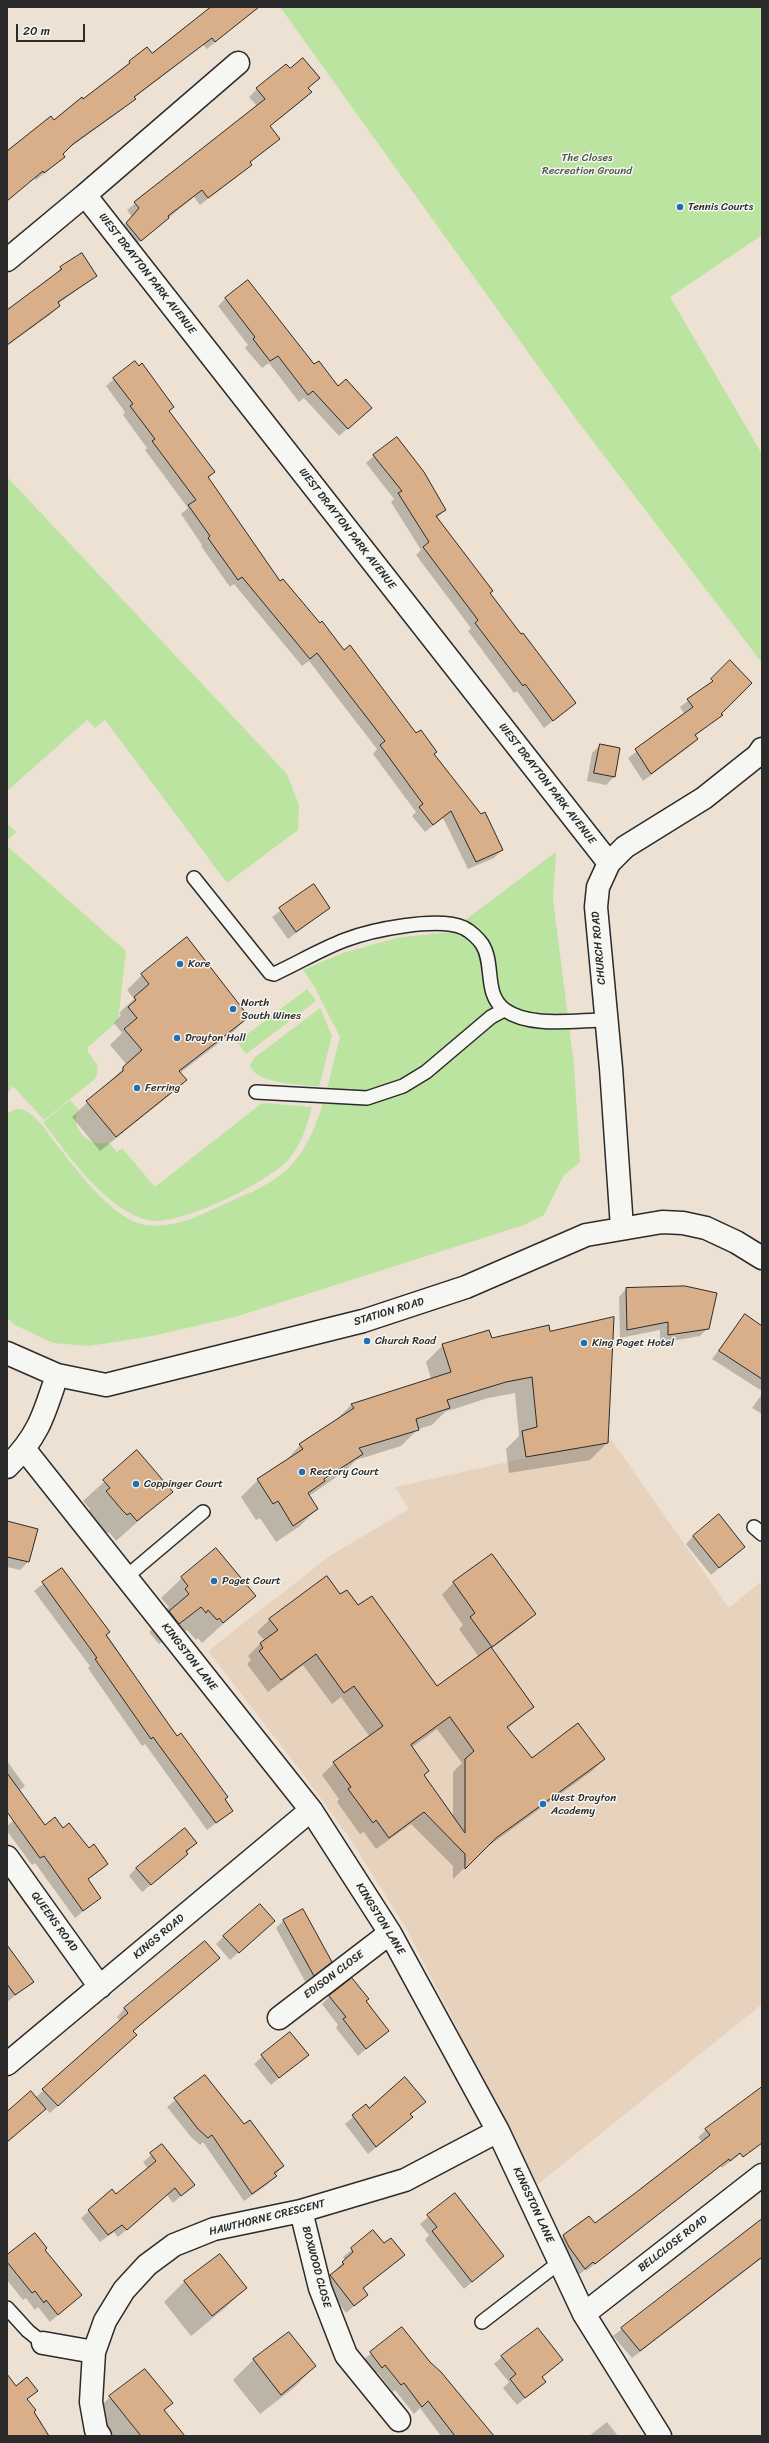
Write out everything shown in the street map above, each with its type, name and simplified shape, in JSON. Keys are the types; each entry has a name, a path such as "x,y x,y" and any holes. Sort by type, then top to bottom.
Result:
{"street":[{"path":"7,260 238,63"},
{"name":"WEST DRAYTON PARK AVENUE","path":"85,195 609,863"},
{"name":"CHURCH ROAD","path":"622,1228 596,907 598,887 609,863 625,847 704,798 761,756"},
{"name":"STATION ROAD","path":"7,1352 57,1375 106,1385 363,1321 466,1287 586,1235 662,1222 683,1223 706,1228 736,1242 762,1258"},
{"path":"7,1468 25,1450 38,1430 57,1375"},
{"name":"KINGSTON LANE","path":"25,1450 311,1810 390,1933 498,2131 584,2314 660,2436"},
{"name":"KINGS ROAD","path":"7,2064 311,1810"},
{"name":"QUEENS ROAD","path":"7,1857 100,1987"},
{"name":"EDISON CLOSE","path":"279,2018 390,1933"},
{"name":"HAWTHORNE CRESCENT","path":"100,2436 96,2430 91,2402 94,2352 105,2321 124,2290 147,2266 174,2245 214,2229 301,2211 406,2180 498,2131"},
{"name":"BELLCLOSE ROAD","path":"584,2314 762,2175"},
{"name":"BOXWOOD CLOSE","path":"301,2211 320,2288 346,2355 399,2420"},
{"path":"43,2343 94,2352"}],"lane":[{"path":"194,878 267,971 274,974 345,940 390,927 447,924 464,928 479,939 484,948 492,994 504,1010 518,1017 535,1021 606,1020"},
{"path":"256,1092 367,1098 403,1086 426,1072 491,1017 504,1010"},
{"path":"126,1578 204,1512"},
{"path":"482,2322 560,2262"},
{"path":"7,2308 28,2331 43,2343"}],"shaded area":[{"name":"West Drayton Academy","path":"611,1439 729,1608 762,1581 762,2004 537,2185 406,1928 349,1837 300,1770 208,1651 331,1555 409,1509 395,1487"}],"green space":[{"name":"The Closes Recreation Ground","path":"280,7 762,7 762,235 670,297 762,454 762,663 576,419"},
{"path":"7,477 287,774 299,805 298,830 227,883 105,720 95,728 87,720 7,791"},
{"path":"7,823 16,832 7,841"},
{"path":"7,846 126,951 118,1021 88,1047 88,1052 98,1066 96,1078 44,1120 13,1086 7,1094"},
{"path":"556,852 553,899 574,1065 580,1162 564,1175 544,1215 524,1225 235,1317 152,1336 89,1346 53,1343 15,1325 7,1318 7,1114 14,1110 21,1109 31,1114 43,1126 82,1177 94,1190 119,1213 132,1221 155,1226 174,1224 203,1214 253,1191 272,1181 288,1168 301,1153 319,1116 340,1037 314,986 303,970 343,953 396,938 449,932"},
{"path":"307,989 316,1001 246,1054 237,1042"},
{"path":"320,1008 332,1036 319,1087 269,1080 253,1071 250,1065 254,1058"},
{"path":"70,1100 79,1110 76,1120 82,1134 86,1138 96,1143 109,1143 117,1152 122,1148 155,1187 262,1103 312,1107 301,1141 294,1153 278,1169 243,1191 222,1201 179,1217 161,1221 147,1220 131,1214 102,1193 76,1165 43,1122"}],"building":[{"path":"211,7 259,7 215,42 212,38 134,97 136,99 73,144 63,154 65,157 44,173 43,171 7,201 7,151 51,116 54,120 82,97 83,99 130,63 129,61 147,47 152,53"},
{"path":"303,58 320,78 308,88 312,92 270,126 280,139 250,162 252,165 208,198 202,190 168,216 169,218 141,241 126,223 139,208 134,202 265,99 256,88 286,64 290,68"},
{"path":"82,253 97,276 58,302 60,306 7,345 7,310 62,269 60,267"},
{"path":"248,280 314,364 319,361 338,386 346,379 372,408 348,429 313,391 308,395 278,356 270,361 253,339 255,337 225,298"},
{"path":"135,361 139,366 142,363 174,407 169,411 215,472 208,477 280,581 283,579 320,623 322,621 344,650 350,645 416,733 421,730 437,752 434,754 481,814 485,812 503,850 476,862 451,811 433,825 419,807 423,804 380,745 385,741 317,653 310,659 242,577 238,580 208,538 210,536 188,505 196,500 152,441 155,439 130,406 133,404 113,378"},
{"path":"397,437 424,472 446,510 436,516 493,591 490,593 521,634 523,633 576,703 553,721 525,684 523,686 475,623 478,620 423,547 429,542 398,493 402,491 373,455"},
{"path":"730,660 752,683 721,714 723,715 695,735 698,739 651,774 635,749 693,707 687,699 713,681 711,679"},
{"path":"600,744 620,748 615,777 594,773"},
{"path":"314,884 330,908 296,932 279,908"},
{"name":"Drayton Hall","path":"187,937 249,1017 179,1071 187,1080 116,1137 86,1101 123,1071 123,1067 142,1050 124,1029 137,1018 128,1007 136,1000 134,997 149,984 141,974"},
{"path":"685,1286 717,1293 709,1329 668,1335 668,1322 627,1330 626,1288"},
{"path":"745,1314 762,1326 762,1379 719,1351"},
{"path":"614,1317 608,1443 526,1457 522,1431 537,1427 532,1377 506,1382 447,1400 450,1408 416,1419 419,1430 359,1448 363,1454 324,1479 325,1481 308,1493 318,1509 293,1526 278,1501 273,1504 257,1479 303,1449 299,1444 354,1408 351,1404 451,1372 442,1344 489,1330 492,1338 549,1325 550,1331"},
{"name":"Coppinger Court","path":"137,1450 173,1492 137,1521 130,1513 127,1515 106,1491 110,1488 103,1480"},
{"path":"719,1514 745,1547 719,1568 693,1536"},
{"path":"7,1521 38,1529 29,1562 7,1557"},
{"name":"Paget Court","path":"216,1548 256,1596 223,1623 219,1618 217,1620 208,1610 206,1613 201,1607 179,1624 169,1611 189,1594 185,1589 188,1586 181,1577"},
{"path":"492,1554 536,1614 492,1647 470,1617 475,1613 453,1582"},
{"path":"62,1568 110,1632 106,1635 177,1736 181,1733 228,1797 225,1799 233,1811 216,1823 153,1737 151,1739 95,1659 97,1658 42,1582"},
{"path":"327,1576 340,1594 347,1590 358,1605 372,1596 437,1686 491,1647 534,1707 507,1727 532,1758 578,1723 605,1759 496,1838 465,1869 465,1854 424,1812 389,1838 376,1820 373,1823 348,1789 351,1787 333,1762 383,1726 354,1686 344,1693 316,1654 281,1680 259,1651 263,1648 260,1643 278,1630 269,1619","holes":["450,1717 474,1751 465,1759 465,1833 424,1775 429,1771 411,1745"]},
{"path":"7,1773 45,1825 55,1817 63,1828 69,1823 89,1848 94,1844 108,1864 88,1879 101,1898 83,1911 44,1856 40,1858 7,1812"},
{"path":"185,1828 197,1843 186,1851 188,1854 151,1885 136,1868"},
{"path":"260,1904 275,1921 239,1953 223,1936"},
{"path":"303,1909 332,1962 314,1976 283,1920"},
{"path":"205,1941 220,1958 133,2031 137,2035 58,2106 42,2089 128,2013 124,2008"},
{"path":"7,1945 34,1982 15,1995 7,1984"},
{"path":"352,1978 369,1999 366,2001 389,2031 366,2049 343,2019 346,2017 329,1996"},
{"path":"290,2032 309,2055 279,2078 261,2055"},
{"path":"205,2075 244,2124 250,2120 284,2166 274,2173 277,2176 252,2194 212,2135 208,2138 198,2129 174,2098"},
{"path":"405,2077 426,2102 410,2114 413,2117 376,2147 352,2115 366,2104 369,2108"},
{"path":"762,2087 762,2143 743,2157 740,2153 730,2161 729,2159 595,2264 593,2262 585,2269 569,2247 563,2235 589,2216 595,2223 634,2194 710,2135 705,2129"},
{"path":"31,2091 46,2109 7,2142 7,2112"},
{"path":"162,2144 195,2185 181,2196 175,2188 127,2230 122,2225 108,2235 88,2210 112,2189 116,2194 156,2161 150,2153"},
{"path":"455,2193 504,2256 472,2282 432,2231 437,2227 427,2215"},
{"path":"762,2219 762,2257 640,2351 621,2328"},
{"path":"373,2230 384,2243 391,2238 405,2255 363,2288 368,2295 354,2306 330,2275 344,2264 342,2262 353,2252 351,2248"},
{"path":"35,2233 47,2248 45,2250 82,2295 58,2315 46,2300 44,2303 35,2291 32,2293 7,2262 7,2255"},
{"path":"220,2254 247,2288 212,2316 184,2281"},
{"path":"402,2327 494,2436 455,2436 428,2401 422,2407 404,2383 401,2385 385,2365 382,2368 370,2352"},
{"path":"538,2328 563,2360 542,2377 546,2382 525,2398 510,2379 516,2374 501,2356"},
{"path":"289,2332 316,2366 281,2395 253,2359"},
{"path":"145,2369 173,2403 164,2410 185,2436 141,2436 109,2396"},
{"path":"7,2374 16,2386 27,2377 38,2391 27,2399 36,2410 34,2412 49,2436 7,2436"}],"place":[{"name":"Tennis Courts","path":"680,207"},
{"name":"Kore","path":"180,964"},
{"name":"North South Wines","path":"233,1009"},
{"name":"Drayton Hall","path":"177,1038"},
{"name":"Ferring","path":"137,1088"},
{"name":"Church Road","path":"367,1341"},
{"name":"King Paget Hotel","path":"584,1343"},
{"name":"Rectory Court","path":"302,1472"},
{"name":"Coppinger Court","path":"136,1484"},
{"name":"Paget Court","path":"214,1581"},
{"name":"West Drayton Academy","path":"543,1804"}]}
